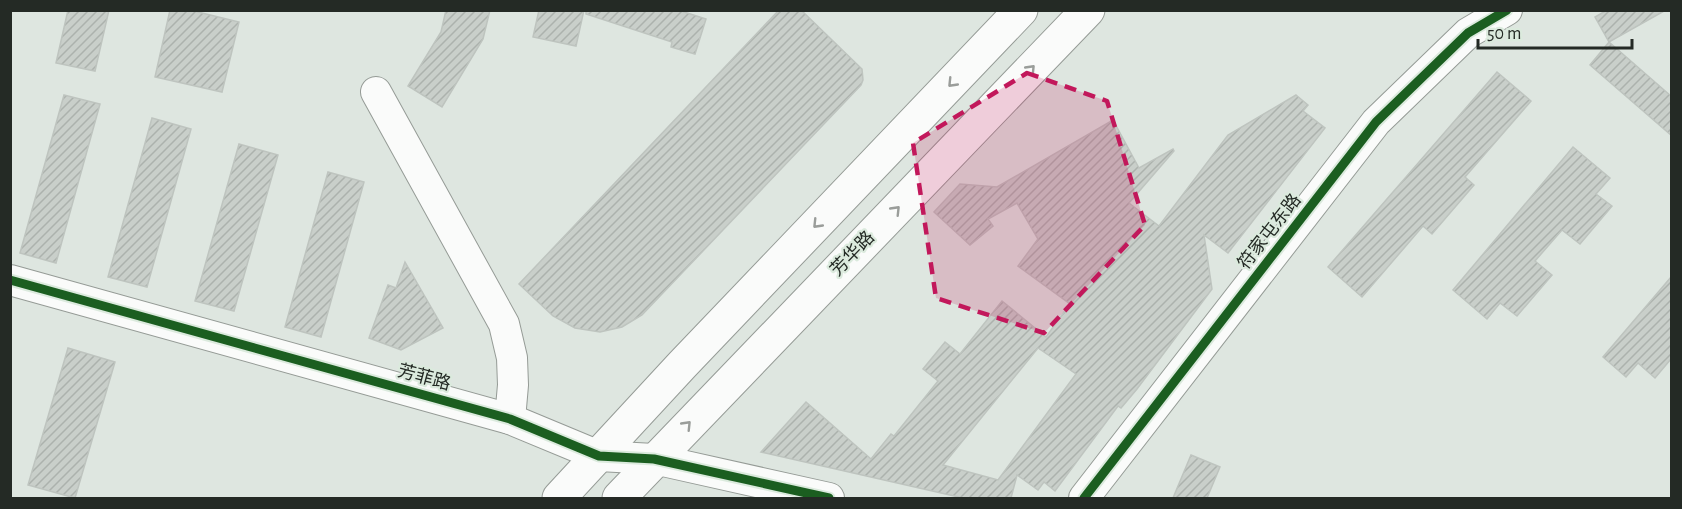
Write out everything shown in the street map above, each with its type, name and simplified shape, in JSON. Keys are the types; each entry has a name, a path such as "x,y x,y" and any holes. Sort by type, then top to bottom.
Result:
{"main road":[{"path":"559,498 682,365 1021,10"},
{"name":"芳华路","path":"619,498 1088,10"}],"street":[{"name":"符家屯东路","path":"1084,498 1376,122 1468,33 1507,10"},
{"path":"376,92 504,324 512,358 513,385 510,419"},
{"name":"芳菲路","path":"10,280 510,419 599,456 654,459 829,498"}],"highlighted area":[{"path":"1027,73 1107,101 1145,225 1044,333 936,298 913,143"}],"building":[{"path":"68,10 109,10 95,71 56,63"},
{"path":"170,10 190,10 239,22 222,92 155,77"},
{"path":"446,10 490,10 483,39 442,107 408,86 441,32"},
{"path":"539,10 584,10 576,46 533,37"},
{"path":"586,10 678,10 706,19 695,54 671,47 672,42 586,14"},
{"path":"779,10 801,10 862,69 861,85 642,315 622,327 600,332 575,328 553,316 519,284"},
{"path":"1607,10 1666,10 1609,42 1595,17"},
{"path":"1609,42 1671,96 1671,135 1590,65"},
{"path":"1497,72 1531,101 1465,177 1474,185 1432,234 1423,226 1362,297 1328,267"},
{"path":"64,95 100,104 56,263 20,253"},
{"path":"1296,95 1308,105 1303,111 1325,128 1228,253 1204,235 1212,289 1137,389 1121,408 1118,406 1055,491 1044,482 1038,490 1017,475 1011,498 963,498 761,452 806,402 871,459 891,434 894,436 938,381 923,369 945,342 960,354 1002,301 1046,337 1070,304 1018,266 1038,239 1017,203 988,219 993,226 970,245 934,212 960,184 997,187 1113,120 1139,168 1173,149 1174,151 1129,203 1159,226 1228,135","holes":["1038,348 1076,374 998,480 943,465"]},
{"path":"152,118 191,129 147,287 108,277"},
{"path":"239,144 278,155 234,311 195,301"},
{"path":"1573,147 1610,178 1596,194 1612,206 1580,244 1562,230 1535,261 1552,275 1517,316 1500,303 1487,319 1453,290"},
{"path":"328,172 364,182 321,337 285,327"},
{"path":"405,262 443,328 401,350 369,338 388,285 396,288"},
{"path":"1671,277 1671,359 1655,378 1638,363 1626,377 1603,357"},
{"path":"68,348 115,362 75,498 28,485"},
{"path":"1191,455 1220,467 1207,498 1173,498"}],"cycle path":[{"path":"1084,498 1376,122 1468,33 1507,10"},
{"path":"10,280 510,419 599,456 654,459 829,498"}]}
